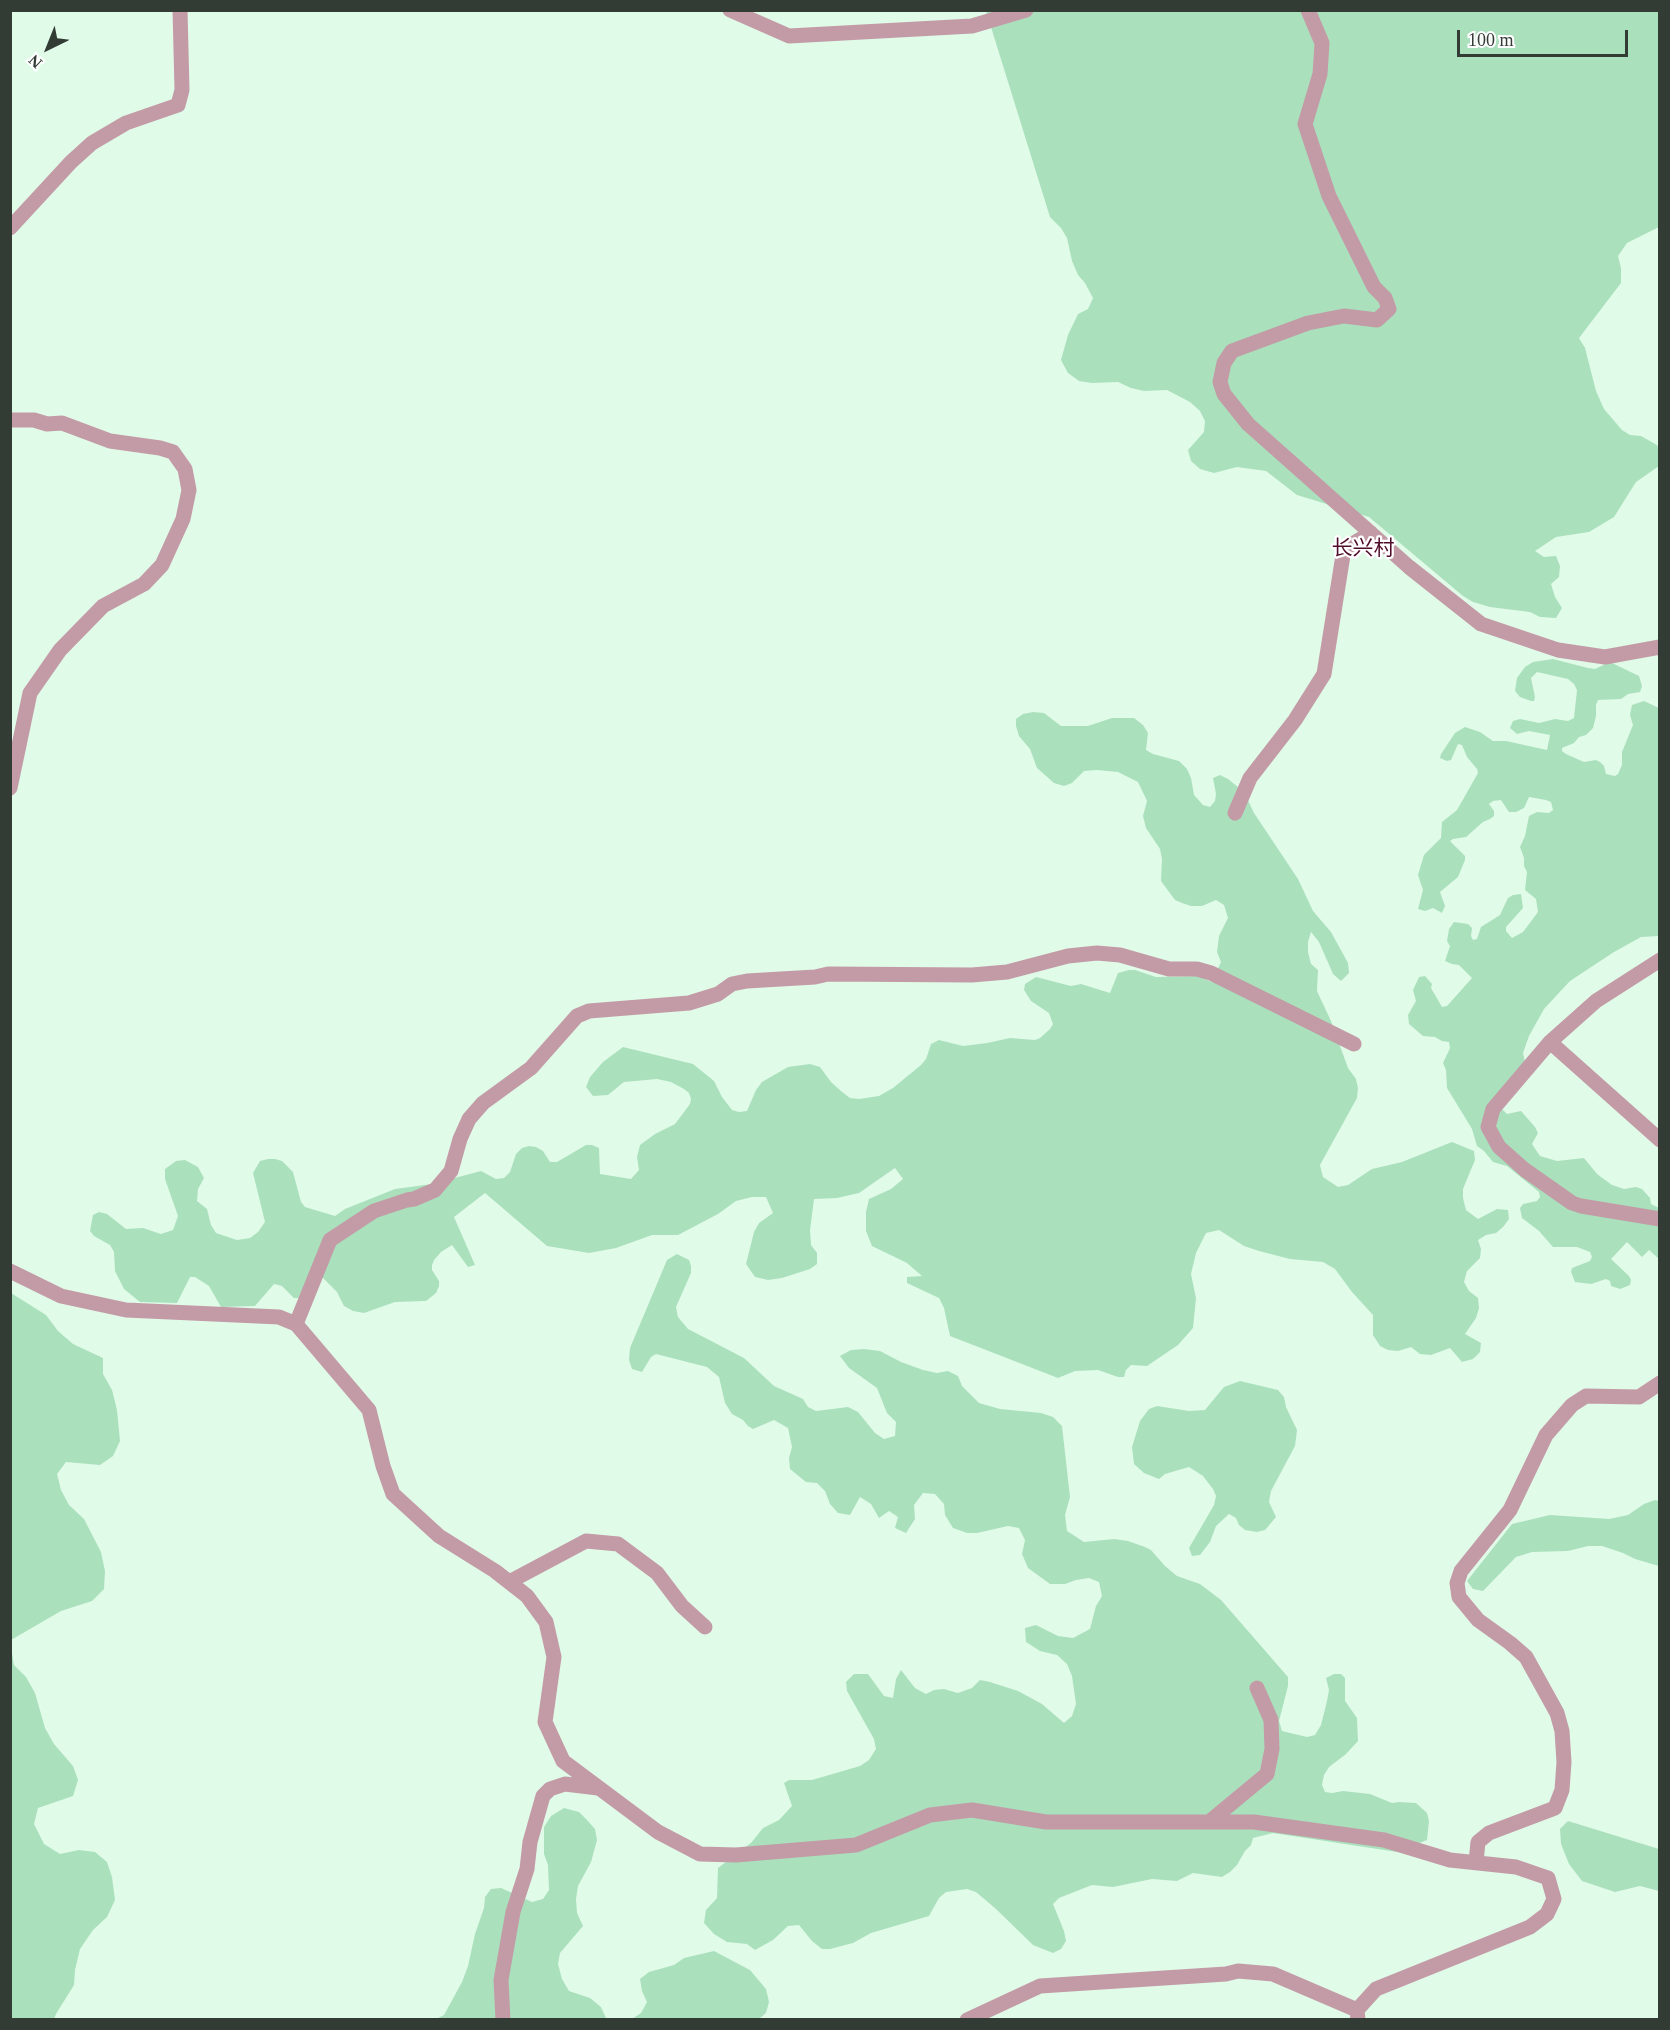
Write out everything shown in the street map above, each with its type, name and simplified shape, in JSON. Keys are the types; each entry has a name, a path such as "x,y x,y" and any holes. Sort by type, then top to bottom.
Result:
{"street":[{"path":"10,228 71,162 92,143 126,123 178,105 182,90 180,10"},
{"path":"730,10 789,36 972,26 1026,10"},
{"path":"1308,10 1322,44 1320,74 1305,124 1329,196 1374,287 1385,298 1389,309 1377,320 1344,316 1308,323 1232,351 1224,363 1220,382 1224,394 1248,424 1409,567 1481,624 1558,650 1605,657 1659,647"},
{"path":"10,420 34,420 47,424 62,423 110,441 160,448 172,452 185,469 189,490 183,519 162,565 144,584 103,606 60,650 30,693 10,788"},
{"path":"1235,813 1250,778 1295,720 1324,674 1344,549 1371,533"},
{"path":"296,1324 330,1240 374,1211 435,1190 452,1171 460,1139 469,1119 483,1103 531,1068 577,1016 589,1011 689,1003 718,994 732,984 747,981 815,977 828,974 972,975 1007,972 1068,956 1097,953 1120,955 1169,969 1197,969 1211,973 1354,1044"},
{"path":"1659,960 1596,1001 1550,1042 1493,1109 1488,1127 1499,1147 1525,1170 1572,1203 1659,1219"},
{"path":"1550,1042 1659,1140"},
{"path":"10,1271 61,1296 126,1310 279,1317 296,1324 369,1410 382,1466 393,1494 439,1536 495,1571 527,1596 546,1622 554,1658 545,1722 563,1761 658,1832 700,1854 736,1856 856,1845 930,1815 972,1810 1047,1822 1254,1822 1384,1840 1450,1860 1516,1867 1548,1878 1554,1899 1547,1914 1530,1927 1376,1989 1358,2015 1273,1974 1238,1971 1226,1974 1040,1986 967,2019"},
{"path":"1476,1863 1478,1842 1489,1833 1555,1808 1562,1790 1564,1762 1562,1731 1557,1713 1526,1657 1478,1620 1459,1597 1456,1583 1461,1571 1510,1510 1546,1435 1572,1405 1586,1396 1639,1397 1659,1383"},
{"path":"509,1582 586,1541 618,1544 657,1573 682,1606 705,1628"},
{"path":"1209,1822 1267,1773 1272,1749 1271,1720 1257,1688"},
{"path":"503,2019 501,1980 513,1912 526,1869 530,1842 543,1796 550,1789 565,1784 600,1788"}],"green space":[{"path":"986,11 1659,11 1659,227 1627,243 1618,256 1621,283 1579,338 1585,348 1596,391 1604,409 1622,430 1630,435 1641,436 1657,445 1659,466 1636,482 1614,517 1589,532 1556,537 1535,551 1544,557 1556,556 1560,566 1559,577 1551,584 1562,608 1556,618 1540,617 1530,612 1490,607 1473,602 1369,517 1297,495 1266,471 1237,467 1214,473 1200,469 1191,461 1188,450 1204,432 1205,421 1200,411 1190,402 1167,390 1144,391 1118,382 1079,381 1068,373 1061,360 1068,335 1078,314 1088,309 1093,298 1078,275 1067,238 1050,217"},
{"path":"1553,659 1595,669 1610,662 1639,676 1642,686 1640,692 1628,694 1621,699 1598,700 1593,728 1574,743 1562,748 1566,754 1584,762 1596,760 1600,762 1606,774 1615,776 1622,765 1622,752 1633,725 1630,715 1632,705 1644,701 1659,708 1659,936 1641,937 1614,952 1570,981 1544,1009 1529,1036 1523,1053 1525,1062 1501,1108 1507,1114 1521,1111 1535,1127 1538,1133 1532,1144 1540,1156 1557,1161 1584,1158 1597,1174 1612,1185 1624,1189 1636,1187 1642,1189 1650,1198 1651,1204 1659,1208 1659,1259 1649,1250 1642,1257 1627,1242 1611,1259 1631,1280 1630,1285 1620,1289 1611,1286 1610,1281 1606,1279 1591,1284 1575,1282 1571,1272 1572,1268 1590,1261 1592,1257 1590,1252 1577,1247 1553,1247 1539,1231 1522,1218 1520,1208 1523,1204 1537,1201 1540,1197 1539,1192 1507,1166 1493,1162 1477,1146 1472,1129 1447,1088 1446,1070 1443,1063 1450,1048 1449,1042 1423,1036 1409,1024 1408,1015 1416,1001 1413,990 1419,977 1425,976 1432,984 1431,988 1442,1007 1447,1006 1472,978 1459,965 1445,961 1450,946 1447,941 1449,929 1454,922 1468,924 1472,928 1473,940 1477,939 1481,927 1500,915 1508,898 1521,894 1523,908 1506,927 1506,931 1512,938 1523,932 1538,912 1536,899 1525,890 1527,872 1520,847 1529,816 1537,812 1549,813 1553,810 1551,802 1546,800 1529,797 1524,808 1516,812 1509,812 1501,800 1493,801 1489,804 1494,811 1494,816 1483,822 1466,837 1450,841 1465,856 1465,860 1458,877 1440,892 1445,906 1442,913 1433,908 1425,911 1418,909 1423,890 1418,875 1424,855 1441,838 1442,822 1457,810 1478,773 1462,745 1458,744 1451,760 1440,758 1455,733 1465,727 1480,732 1493,741 1506,741 1547,750 1550,735 1529,731 1517,734 1510,728 1513,721 1520,719 1539,723 1555,719 1568,721 1574,718 1577,690 1568,679 1537,672 1531,678 1534,701 1520,697 1515,691 1517,678 1525,667 1533,662"},
{"path":"1044,713 1061,726 1088,726 1112,718 1134,718 1143,725 1148,733 1146,750 1179,761 1187,769 1194,795 1203,805 1210,807 1215,801 1213,778 1220,775 1244,792 1254,813 1298,879 1313,911 1331,932 1348,963 1349,973 1341,981 1333,974 1319,942 1311,932 1308,952 1311,964 1318,970 1317,991 1358,1088 1357,1098 1320,1165 1323,1177 1338,1187 1348,1185 1372,1169 1402,1162 1452,1142 1474,1151 1475,1160 1463,1189 1466,1210 1478,1219 1497,1209 1508,1210 1509,1219 1503,1227 1496,1233 1478,1240 1481,1249 1480,1258 1467,1271 1464,1282 1469,1291 1478,1298 1479,1308 1476,1318 1465,1334 1481,1343 1480,1352 1473,1359 1462,1362 1450,1348 1431,1355 1420,1354 1411,1347 1398,1351 1380,1346 1373,1335 1373,1315 1335,1269 1323,1262 1290,1259 1244,1246 1219,1230 1206,1233 1196,1253 1191,1274 1196,1298 1193,1328 1178,1345 1147,1366 1131,1365 1124,1377 1098,1370 1075,1371 1058,1378 950,1336 944,1308 939,1298 907,1283 907,1277 922,1276 907,1263 872,1246 866,1231 869,1199 891,1189 903,1179 895,1168 859,1193 837,1198 814,1199 810,1230 811,1245 817,1253 817,1264 810,1269 782,1278 768,1280 755,1277 746,1264 754,1232 759,1223 773,1213 766,1197 752,1197 736,1201 718,1214 678,1235 652,1235 616,1248 589,1253 547,1246 485,1193 454,1217 475,1265 468,1267 452,1245 441,1252 432,1265 439,1286 436,1293 426,1301 395,1302 364,1313 353,1311 344,1306 337,1292 321,1276 299,1298 294,1298 282,1286 274,1284 255,1306 221,1307 209,1286 195,1277 190,1277 177,1303 140,1302 124,1289 115,1271 114,1252 110,1245 94,1236 90,1231 93,1215 99,1212 107,1214 126,1229 143,1228 161,1234 173,1230 178,1216 165,1179 165,1169 176,1161 185,1160 198,1167 204,1178 198,1189 197,1201 207,1209 211,1225 216,1233 237,1240 250,1238 265,1222 253,1173 260,1161 268,1159 282,1161 293,1172 301,1202 305,1207 335,1216 345,1209 395,1189 432,1184 481,1171 496,1179 504,1178 510,1172 516,1154 522,1148 529,1146 543,1151 550,1162 557,1162 586,1145 592,1145 599,1148 600,1174 631,1179 639,1170 637,1157 640,1145 675,1124 690,1104 691,1099 689,1093 684,1089 671,1082 657,1079 624,1082 608,1095 593,1096 586,1087 590,1077 603,1062 623,1047 693,1064 714,1081 732,1110 739,1112 747,1111 762,1082 788,1067 810,1064 820,1067 831,1082 850,1098 859,1099 879,1096 893,1088 921,1065 926,1059 931,1044 939,1040 963,1046 1010,1038 1035,1040 1040,1038 1053,1024 1049,1013 1031,1001 1024,990 1025,984 1036,977 1071,986 1081,984 1110,993 1118,973 1129,970 1156,977 1198,976 1212,982 1221,962 1217,952 1219,936 1228,918 1224,905 1216,900 1202,906 1182,903 1175,900 1161,881 1160,849 1146,828 1143,816 1147,801 1138,782 1118,772 1097,770 1084,771 1072,783 1064,786 1054,783 1037,768 1030,749 1019,736 1016,726 1016,719 1023,714"},
{"path":"677,1254 689,1260 691,1266 691,1273 676,1307 678,1317 688,1329 744,1358 774,1386 803,1399 808,1407 816,1411 848,1407 858,1412 875,1433 884,1439 895,1436 896,1422 887,1413 877,1388 849,1368 840,1356 851,1350 864,1349 880,1351 923,1370 937,1373 948,1371 958,1376 962,1386 979,1403 1000,1409 1041,1413 1053,1417 1062,1426 1070,1497 1065,1515 1067,1531 1084,1542 1114,1539 1145,1547 1151,1550 1177,1576 1200,1584 1221,1600 1288,1677 1288,1686 1279,1721 1282,1731 1307,1737 1315,1735 1321,1725 1327,1701 1329,1690 1326,1678 1334,1674 1341,1674 1345,1678 1345,1701 1357,1718 1358,1741 1329,1767 1322,1785 1325,1792 1370,1794 1392,1803 1416,1803 1427,1813 1429,1821 1427,1840 1397,1852 1273,1833 1253,1838 1251,1845 1237,1865 1222,1877 1193,1873 1177,1881 1152,1879 1113,1887 1092,1885 1059,1898 1053,1904 1066,1941 1061,1949 1053,1953 1033,1945 976,1892 967,1889 946,1892 939,1898 929,1916 871,1933 853,1943 830,1949 822,1949 799,1925 788,1926 773,1940 755,1950 747,1944 727,1942 714,1934 704,1923 706,1910 717,1898 718,1868 751,1843 763,1828 779,1820 792,1806 784,1783 789,1780 812,1780 860,1766 869,1760 876,1749 874,1739 847,1691 846,1682 854,1674 868,1674 884,1696 893,1698 896,1679 901,1670 915,1688 926,1694 944,1689 958,1693 972,1688 980,1680 990,1682 1018,1691 1042,1704 1064,1723 1072,1716 1076,1704 1072,1676 1067,1664 1057,1655 1040,1651 1026,1642 1025,1628 1036,1625 1058,1636 1073,1638 1090,1629 1096,1606 1102,1596 1099,1582 1089,1578 1065,1584 1050,1584 1028,1568 1022,1554 1025,1540 1019,1528 1008,1526 967,1533 953,1528 945,1515 944,1504 935,1494 923,1493 914,1505 915,1519 906,1533 895,1528 898,1517 889,1511 879,1518 871,1504 860,1497 850,1515 838,1513 830,1504 825,1491 817,1483 806,1482 790,1469 789,1458 792,1447 788,1428 774,1420 753,1429 732,1414 725,1403 719,1377 707,1367 656,1354 651,1357 642,1372 632,1369 629,1360 630,1348 667,1260"},
{"path":"11,1293 46,1315 58,1331 73,1344 103,1358 103,1374 112,1390 117,1410 120,1441 113,1456 100,1465 66,1462 57,1474 61,1490 69,1505 84,1519 101,1552 105,1571 104,1589 92,1601 61,1611 11,1640"},
{"path":"1240,1381 1278,1390 1284,1397 1286,1407 1297,1430 1295,1446 1271,1491 1269,1502 1276,1517 1265,1530 1257,1532 1245,1530 1236,1518 1229,1514 1216,1526 1210,1542 1200,1555 1192,1556 1189,1548 1214,1505 1216,1496 1213,1489 1203,1476 1189,1467 1165,1474 1159,1479 1144,1473 1134,1464 1132,1447 1140,1421 1149,1409 1157,1406 1189,1411 1205,1410 1224,1387"},
{"path":"1659,1501 1659,1566 1602,1546 1588,1546 1568,1551 1532,1552 1516,1557 1483,1591 1473,1589 1467,1581 1512,1524 1550,1515 1609,1519 1628,1515 1644,1504"},
{"path":"11,1648 14,1665 26,1677 35,1693 45,1728 54,1744 73,1766 78,1780 73,1796 38,1808 34,1824 44,1844 60,1854 79,1850 95,1852 107,1862 112,1877 115,1900 107,1917 93,1930 80,1949 74,1985 54,2019 11,2019"},
{"path":"564,1808 579,1812 595,1829 597,1840 591,1862 578,1886 577,1913 583,1926 560,1953 558,1964 562,1979 569,1991 590,1998 601,2007 606,2018 613,2019 434,2020 444,2015 462,1982 484,1908 485,1897 491,1889 501,1888 532,1902 543,1899 549,1890 548,1865 544,1854 544,1827 551,1816"},
{"path":"1568,1821 1659,1849 1659,1891 1640,1886 1615,1892 1582,1881 1569,1864 1561,1844 1560,1829"},
{"path":"714,1951 750,1970 766,1989 769,2002 766,2013 759,2019 632,2019 641,2013 647,2002 640,1979 649,1972 674,1965 684,1958"}],"district":[{"name":"长兴村","path":"1363,547"}]}
